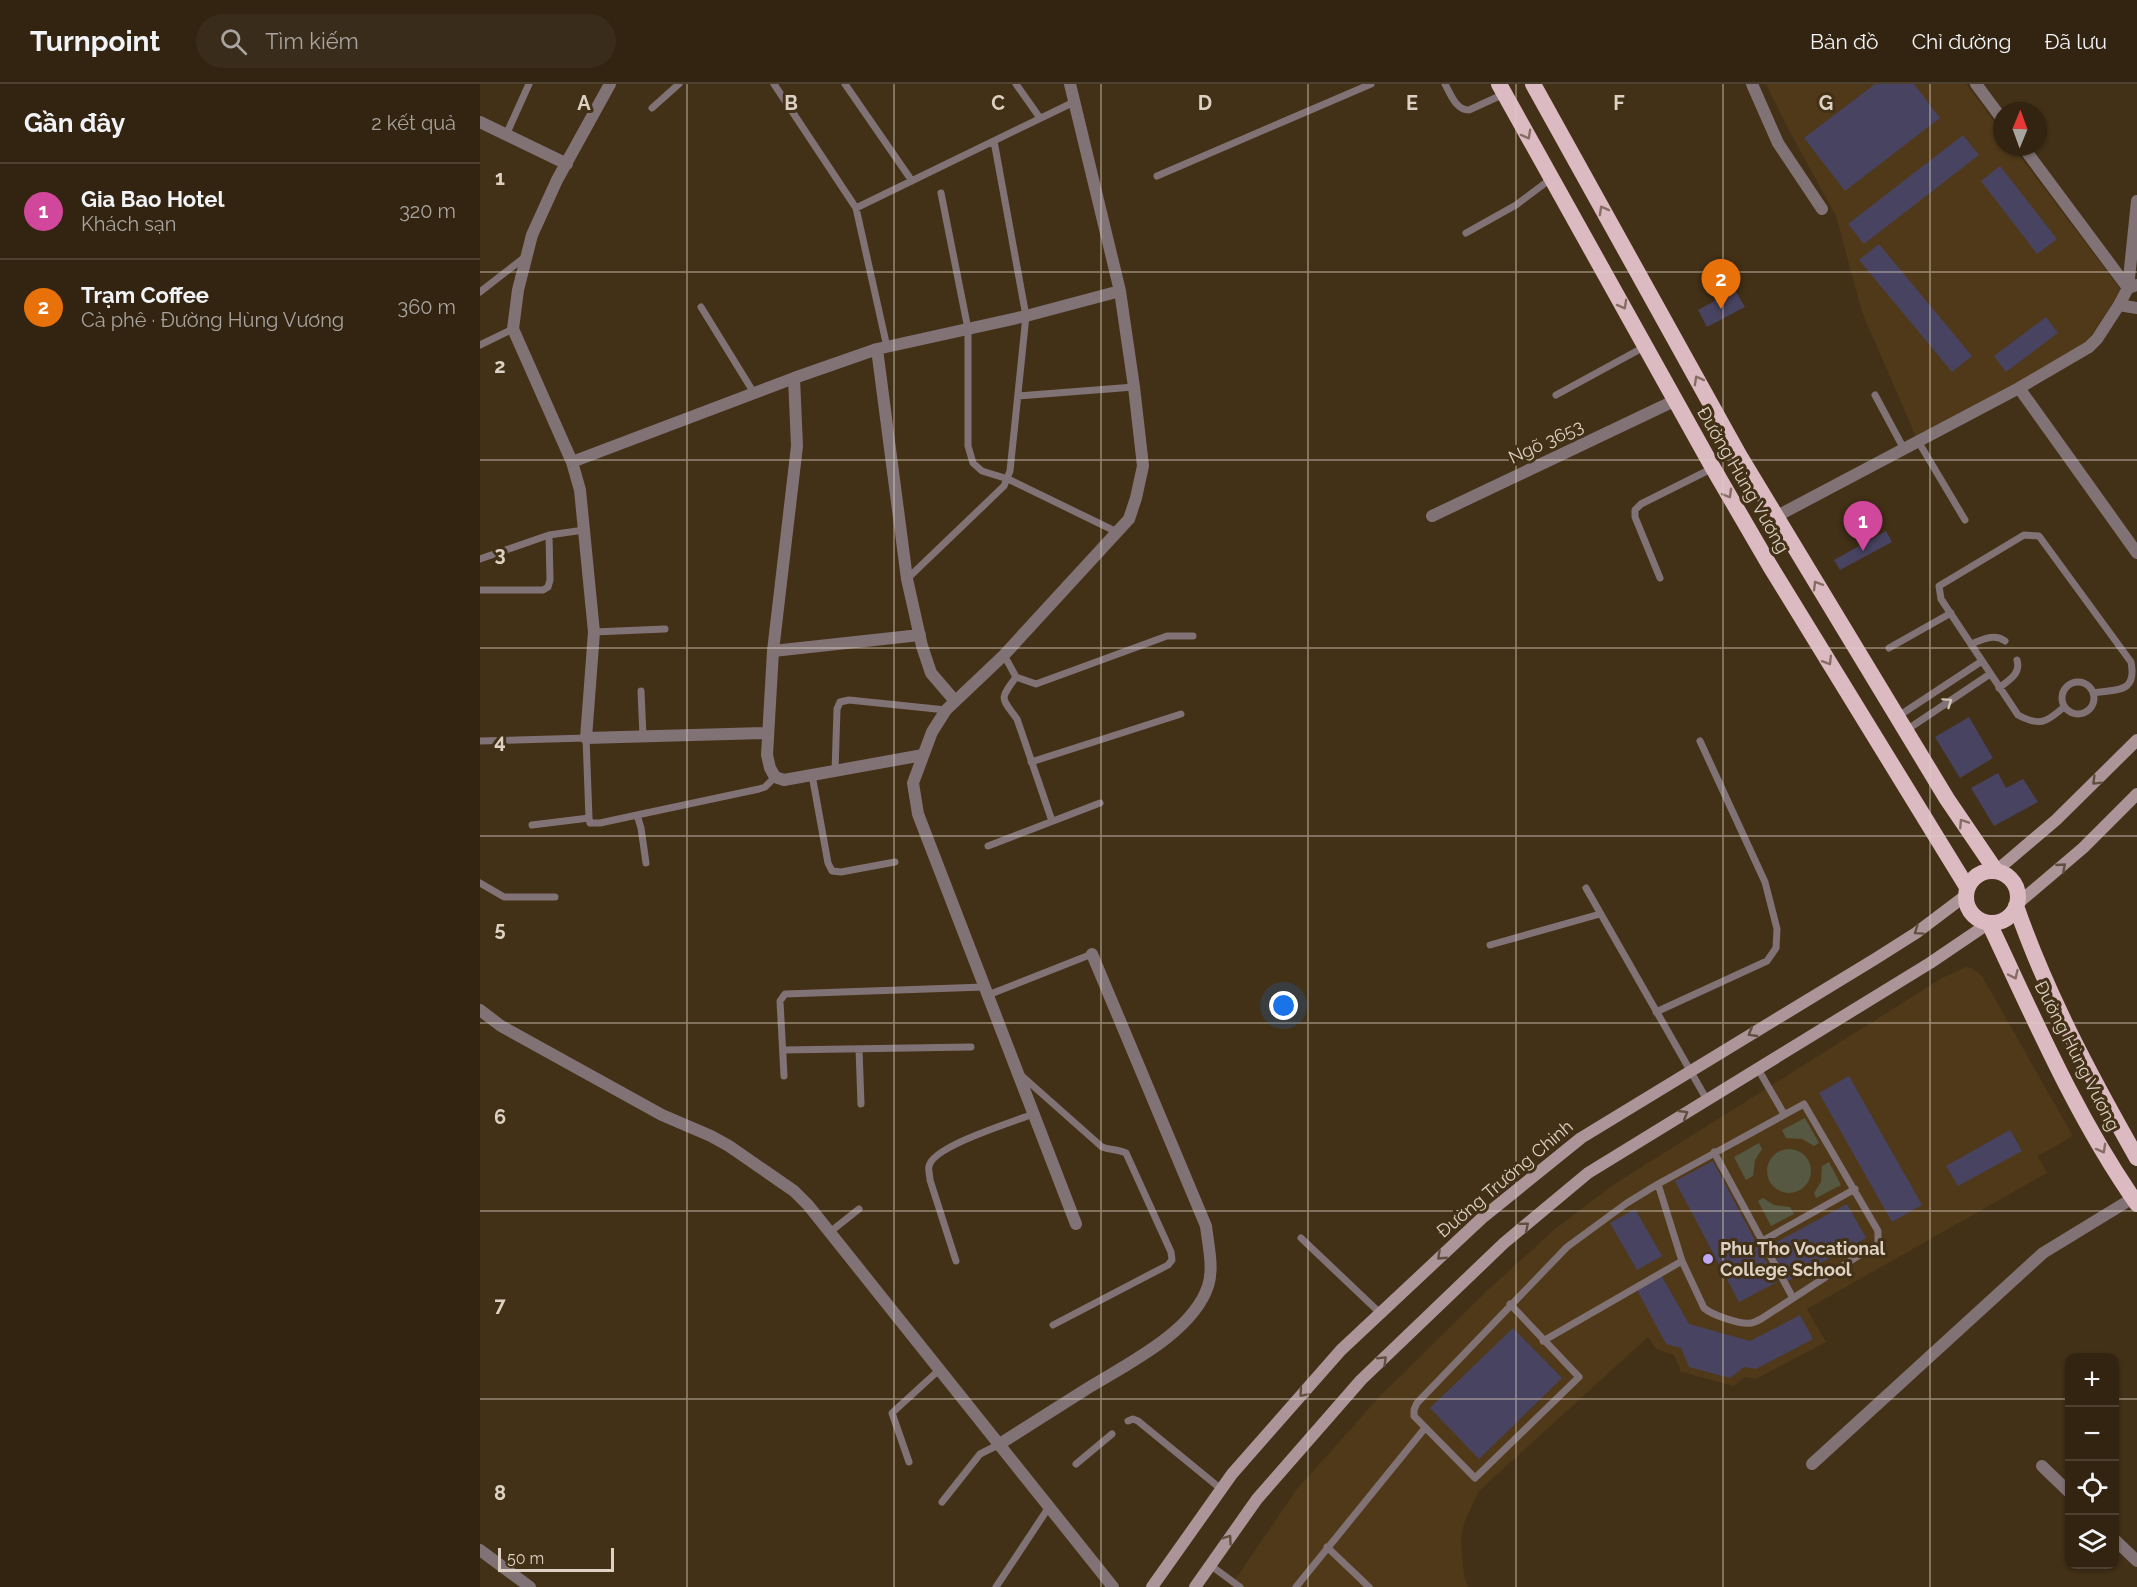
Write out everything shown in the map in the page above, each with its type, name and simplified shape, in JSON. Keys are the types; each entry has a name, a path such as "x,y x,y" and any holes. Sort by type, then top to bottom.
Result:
{"highway":[{"name":"Đường Hùng Vương","path":"1533,84 1775,517 1947,799 1996,871"},
{"name":"Đường Hùng Vương","path":"1501,89 1713,468 1966,892"},
{"path":"1996,871 2006,875 2014,883 2018,892 2017,905 2006,919 1989,923 1972,914 1968,908 1966,892 1979,874 1996,871"},
{"name":"Đường Hùng Vương","path":"2017,905 2037,961 2088,1072 2137,1158"},
{"name":"Đường Hùng Vương","path":"1989,923 2065,1082 2116,1174 2135,1201"}],"main road":[{"path":"1996,871 2056,820 2137,740"},
{"path":"2017,905 2083,848 2137,794"},
{"name":"Đường Trường Chinh","path":"1152,1587 1221,1489 1341,1350 1482,1218 1570,1145 1916,933 1966,892"},
{"path":"1195,1587 1257,1499 1361,1380 1504,1243 1588,1173 1930,963 1989,923"}],"street":[{"path":"610,84 536,226 518,291 513,329 572,462 580,490 594,633 586,738 768,733"},
{"path":"1070,84 1120,291 1143,466 1136,498 1129,519 1004,655 951,705 932,732 913,783 918,814 1076,1224"},
{"path":"1752,84 1779,143 1822,209"},
{"path":"1976,84 1993,107"},
{"path":"480,122 567,164"},
{"path":"2030,156 2132,286"},
{"path":"1775,517 2019,388 2089,347 2097,339 2132,286 2137,201"},
{"path":"572,462 794,378 882,348 1026,316 1120,291"},
{"path":"2119,305 2137,308"},
{"path":"882,348 907,579 931,674 951,705"},
{"path":"794,378 797,446 773,651 767,755 770,768 775,777 784,780 922,754"},
{"path":"2019,388 2137,553"},
{"name":"Ngõ 3653","path":"1432,516 1676,400"},
{"path":"773,651 920,635"},
{"path":"998,1444 1154,1346 1185,1321 1202,1299 1209,1283 1210,1260 1206,1226 1092,954"},
{"path":"480,1010 501,1026 662,1115 729,1146 794,1191 830,1232 1113,1587"},
{"path":"1812,1464 2043,1253 2135,1201"},
{"path":"2042,1466 2065,1488"},
{"path":"2119,1543 2137,1561"},
{"path":"480,1550 513,1581 530,1587"}],"lane":[{"path":"506,135 529,84"},
{"path":"652,108 679,84"},
{"path":"774,84 856,208 882,348"},
{"path":"845,84 912,181"},
{"path":"1016,84 1040,118"},
{"path":"1157,176 1371,84"},
{"path":"1445,84 1459,108 1464,110 1469,110 1501,89"},
{"path":"856,208 1074,102"},
{"path":"907,579 1004,486 1010,471 1026,316 994,141"},
{"path":"1466,233 1531,195 1552,178"},
{"path":"941,193 968,329 968,446 974,463 982,471 1008,479 1117,532"},
{"path":"480,292 527,255"},
{"path":"701,307 754,393"},
{"path":"480,345 513,329"},
{"path":"1556,395 1646,346"},
{"path":"1018,396 1134,387"},
{"path":"1875,395 1904,449"},
{"path":"1918,441 1965,520"},
{"path":"1660,578 1635,517 1635,510 1641,504 1713,468"},
{"path":"480,559 549,535 584,530"},
{"path":"480,590 543,590 548,587 550,580 549,535"},
{"path":"2064,707 2050,720 2043,722 2031,721 2018,715 1941,599 1939,586 2024,536 2039,536 2131,662 2133,674 2126,688 2094,693"},
{"path":"1889,648 1951,613"},
{"path":"594,633 665,629"},
{"path":"1004,655 1016,677 1036,684 1167,636 1193,636"},
{"path":"1971,644 1993,637 2006,641"},
{"path":"1999,688 2016,674 2017,660"},
{"path":"1901,724 1982,661"},
{"path":"1901,724 1990,674"},
{"path":"1016,677 1004,693 1003,700 1017,719 1052,821"},
{"path":"2073,682 2086,683 2094,693 2092,705 2082,713 2070,712 2064,707 2061,696 2063,689 2073,682"},
{"path":"641,691 643,736"},
{"path":"835,772 837,709 840,702 849,700 951,705"},
{"path":"1031,762 1181,714"},
{"path":"480,741 586,738 588,819 590,823 600,823 759,789 765,787 775,777"},
{"path":"1656,1012 1767,961 1776,948 1777,929 1765,882 1700,741"},
{"path":"812,775 828,863 832,871 841,872 895,862"},
{"path":"988,846 1100,803"},
{"path":"637,815 646,863"},
{"path":"532,825 588,819"},
{"path":"480,884 504,897 555,897"},
{"path":"1586,888 1707,1100"},
{"path":"1490,945 1599,914"},
{"path":"784,1077 780,1000 785,994 986,991 1092,954"},
{"path":"783,1050 971,1047"},
{"path":"859,1049 861,1104"},
{"path":"1758,1069 1784,1114"},
{"path":"1017,1073 1102,1147 1120,1150 1126,1154 1171,1252 1172,1260 1168,1265 1053,1325"},
{"path":"1510,1304 1579,1377 1475,1478 1414,1416 1417,1403 1510,1304 1567,1248 1627,1203 1658,1184 1804,1104 1878,1231 1878,1243 1752,1323 1743,1323 1709,1312 1701,1301 1682,1261 1658,1184"},
{"path":"956,1261 930,1180 928,1166 935,1155 948,1147 1033,1114"},
{"path":"1714,1152 1793,1298"},
{"path":"1762,1241 1855,1189"},
{"path":"830,1232 859,1209"},
{"path":"1301,1238 1380,1313"},
{"path":"1543,1341 1682,1261"},
{"path":"909,1462 891,1413 939,1370"},
{"path":"1128,1421 1133,1419 1138,1421 1221,1489"},
{"path":"1296,1587 1425,1428"},
{"path":"1076,1464 1112,1434"},
{"path":"942,1502 980,1454 998,1444"},
{"path":"996,1587 1049,1507"},
{"path":"1327,1546 1369,1587"},
{"path":"1210,1565 1240,1587"}],"shaded area":[{"path":"1766,84 1966,84 1993,120 1993,156 2020,156 2121,290 2085,345 1916,437 1862,312 1836,216"},
{"name":"Phu Tho Vocational College School","path":"1966,967 1972,968 1982,976 2073,1136 2038,1156 2047,1173 1807,1309 1826,1342 1756,1379 1745,1377 1734,1386 1681,1372 1674,1355 1656,1349 1648,1337 1479,1491 1464,1523 1461,1541 1464,1576 1468,1587 1230,1587 1297,1489 1381,1395 1489,1289 1555,1229 1613,1185 1942,978"}],"green space":[{"path":"1805,1118 1819,1143 1814,1146 1802,1139 1786,1138 1782,1130"},
{"path":"1759,1143 1762,1149 1755,1160 1753,1176 1746,1180 1734,1157"},
{"path":"1789,1149 1805,1155 1811,1171 1805,1187 1789,1193 1773,1187 1767,1171 1773,1155"},
{"path":"1829,1162 1841,1185 1816,1198 1814,1193 1821,1182 1822,1166"},
{"path":"1763,1198 1774,1205 1790,1207 1794,1214 1771,1226 1758,1201"}],"building":[{"path":"1875,84 1914,84 1940,118 1845,191 1804,138"},
{"path":"1963,135 1979,155 1864,244 1848,224"},
{"path":"2000,166 2057,239 2037,254 1981,181"},
{"path":"1879,244 1972,356 1952,372 1859,260"},
{"path":"1735,290 1745,307 1707,327 1698,310"},
{"path":"2046,317 2058,333 2006,372 1994,356"},
{"path":"1886,531 1892,542 1840,570 1834,560"},
{"path":"1969,717 1993,758 1960,778 1935,737"},
{"path":"1998,773 2006,788 2023,779 2038,802 1994,826 1971,788"},
{"path":"1849,1076 1922,1205 1892,1222 1819,1093"},
{"path":"2010,1130 2022,1151 1958,1186 1946,1166"},
{"path":"1713,1161 1777,1282 1739,1302 1675,1181"},
{"path":"1847,1204 1866,1238 1788,1281 1769,1246"},
{"path":"1635,1209 1662,1256 1637,1270 1610,1223"},
{"path":"1661,1275 1689,1324 1750,1341 1800,1315 1813,1339 1756,1369 1744,1367 1730,1378 1689,1367 1681,1348 1666,1344 1636,1288"},
{"path":"1513,1328 1562,1378 1479,1459 1430,1408"}],"place":[{"name":"Trạm Coffee","path":"1721,309"},
{"name":"Gia Bao Hotel","path":"1863,551"},
{"name":"Phu Tho Vocational College School","path":"1708,1259"}]}
